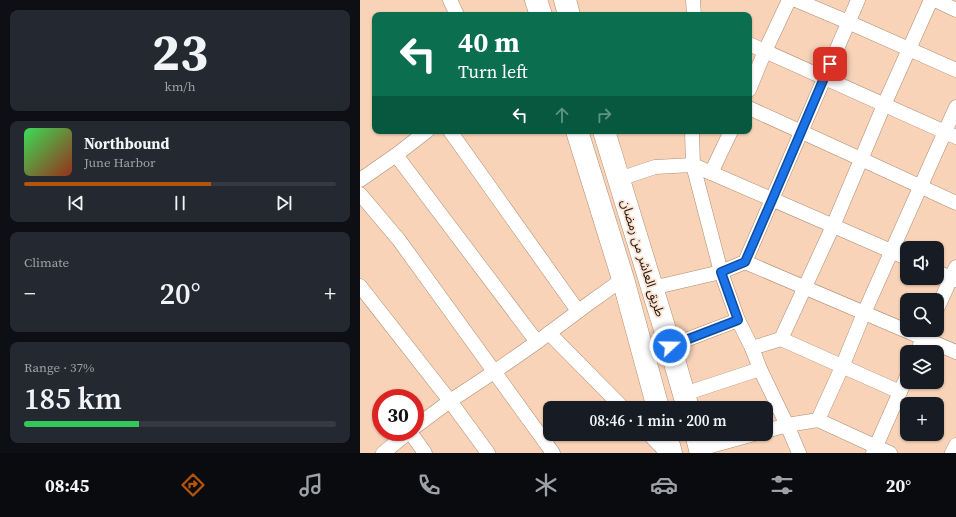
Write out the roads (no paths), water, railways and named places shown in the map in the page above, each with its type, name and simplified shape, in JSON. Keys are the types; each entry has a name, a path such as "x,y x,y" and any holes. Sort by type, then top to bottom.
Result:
{"main road":[{"path":"536,0 540,12"},
{"path":"565,0 568,12"},
{"name":"طريق العاشر من رمضان","path":"578,134 623,279 656,401"},
{"name":"طريق العاشر من رمضان","path":"605,134 685,397"},
{"path":"643,353 646,359 653,362 660,360 664,355 662,320"},
{"path":"669,401 670,394 676,390 685,397"},
{"path":"668,441 671,453"}],"street":[{"path":"450,0 456,12"},
{"path":"752,83 789,0"},
{"path":"796,0 956,70"},
{"path":"652,288 721,272 745,262 858,0"},
{"path":"781,339 833,226 884,105 931,0"},
{"path":"935,0 956,10"},
{"path":"752,45 950,135"},
{"path":"818,420 920,187 950,135 956,107"},
{"path":"752,109 956,203"},
{"path":"360,180 423,134"},
{"path":"452,134 578,311"},
{"path":"692,134 693,165 721,272 738,320 799,453"},
{"path":"711,173 730,134"},
{"path":"396,155 537,342"},
{"path":"619,179 655,167 693,165 900,255"},
{"path":"360,194 399,240 553,453"},
{"path":"745,262 864,313 900,325"},
{"path":"944,273 954,275 944,295"},
{"path":"424,420 537,342 623,279"},
{"path":"360,286 450,401 488,453"},
{"path":"670,346 738,320"},
{"path":"549,333 616,401"},
{"path":"930,337 956,352"},
{"path":"752,348 781,339 900,392"},
{"path":"685,397 760,369"},
{"path":"874,450 901,389"},
{"path":"773,429 818,420 874,450 890,453"},
{"path":"383,453 398,441"},
{"path":"417,441 426,453"},
{"path":"656,441 667,453"},
{"path":"699,445 719,441"},
{"path":"952,453 956,445"}]}
